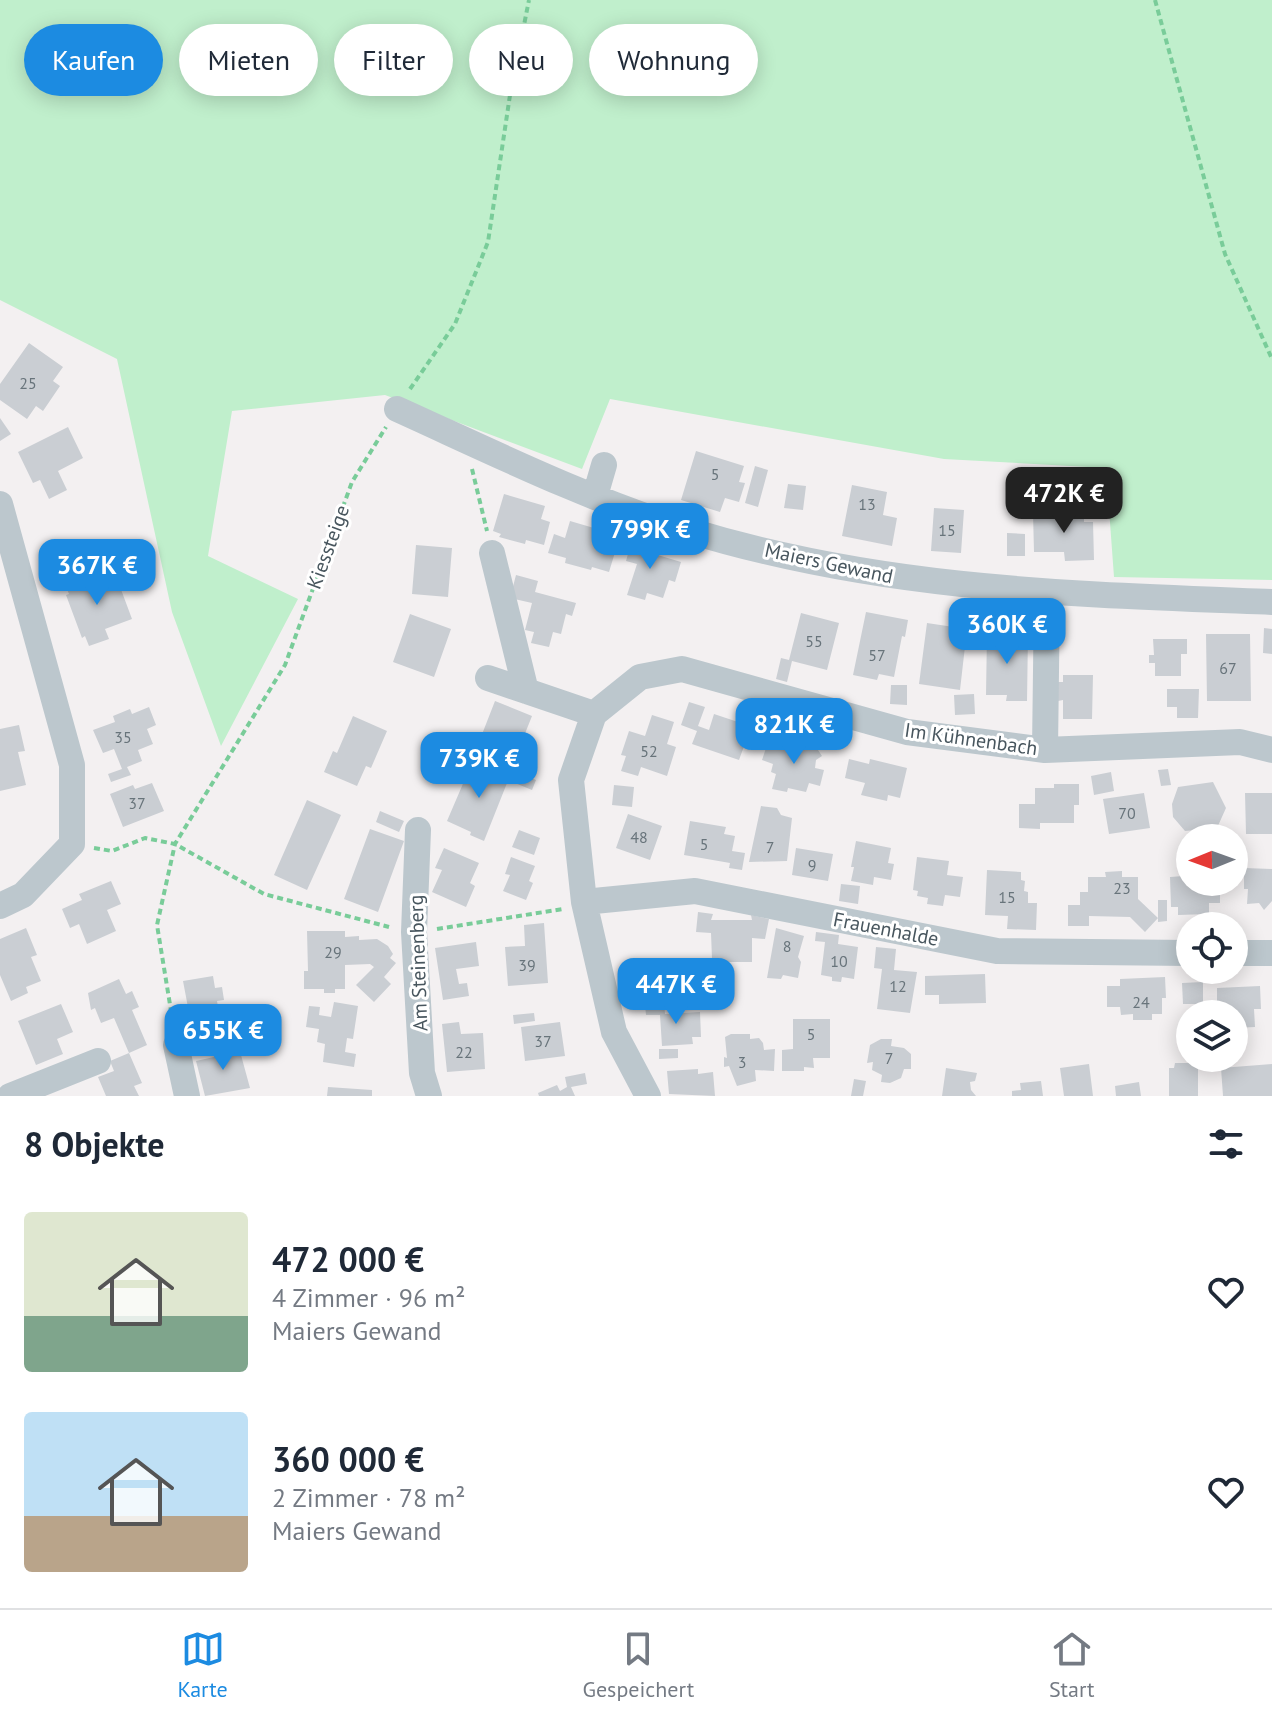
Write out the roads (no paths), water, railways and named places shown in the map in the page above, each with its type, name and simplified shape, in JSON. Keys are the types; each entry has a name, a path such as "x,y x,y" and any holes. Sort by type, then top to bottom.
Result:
{"street":[{"name":"Maiers Gewand","path":"397,409 595,496 688,530 792,557 913,580 1047,592 1272,602"},
{"path":"595,496 604,465"},
{"path":"0,504 72,765 72,844 23,895 0,906"},
{"path":"492,553 526,691"},
{"path":"1045,750 1047,592"},
{"name":"Im Kühnenbach","path":"594,714 640,677 682,669 907,732 1045,750 1240,742 1272,750"},
{"path":"488,678 594,714 571,780 585,904 614,1032 648,1096"},
{"name":"Am Steinenberg","path":"418,830 414,932 422,1073 429,1096"},
{"name":"Frauenhalde","path":"585,904 695,891 997,951 1176,953"},
{"path":"1248,953 1272,953"},
{"path":"176,1045 187,1096"},
{"path":"10,1096 98,1061"}]}
